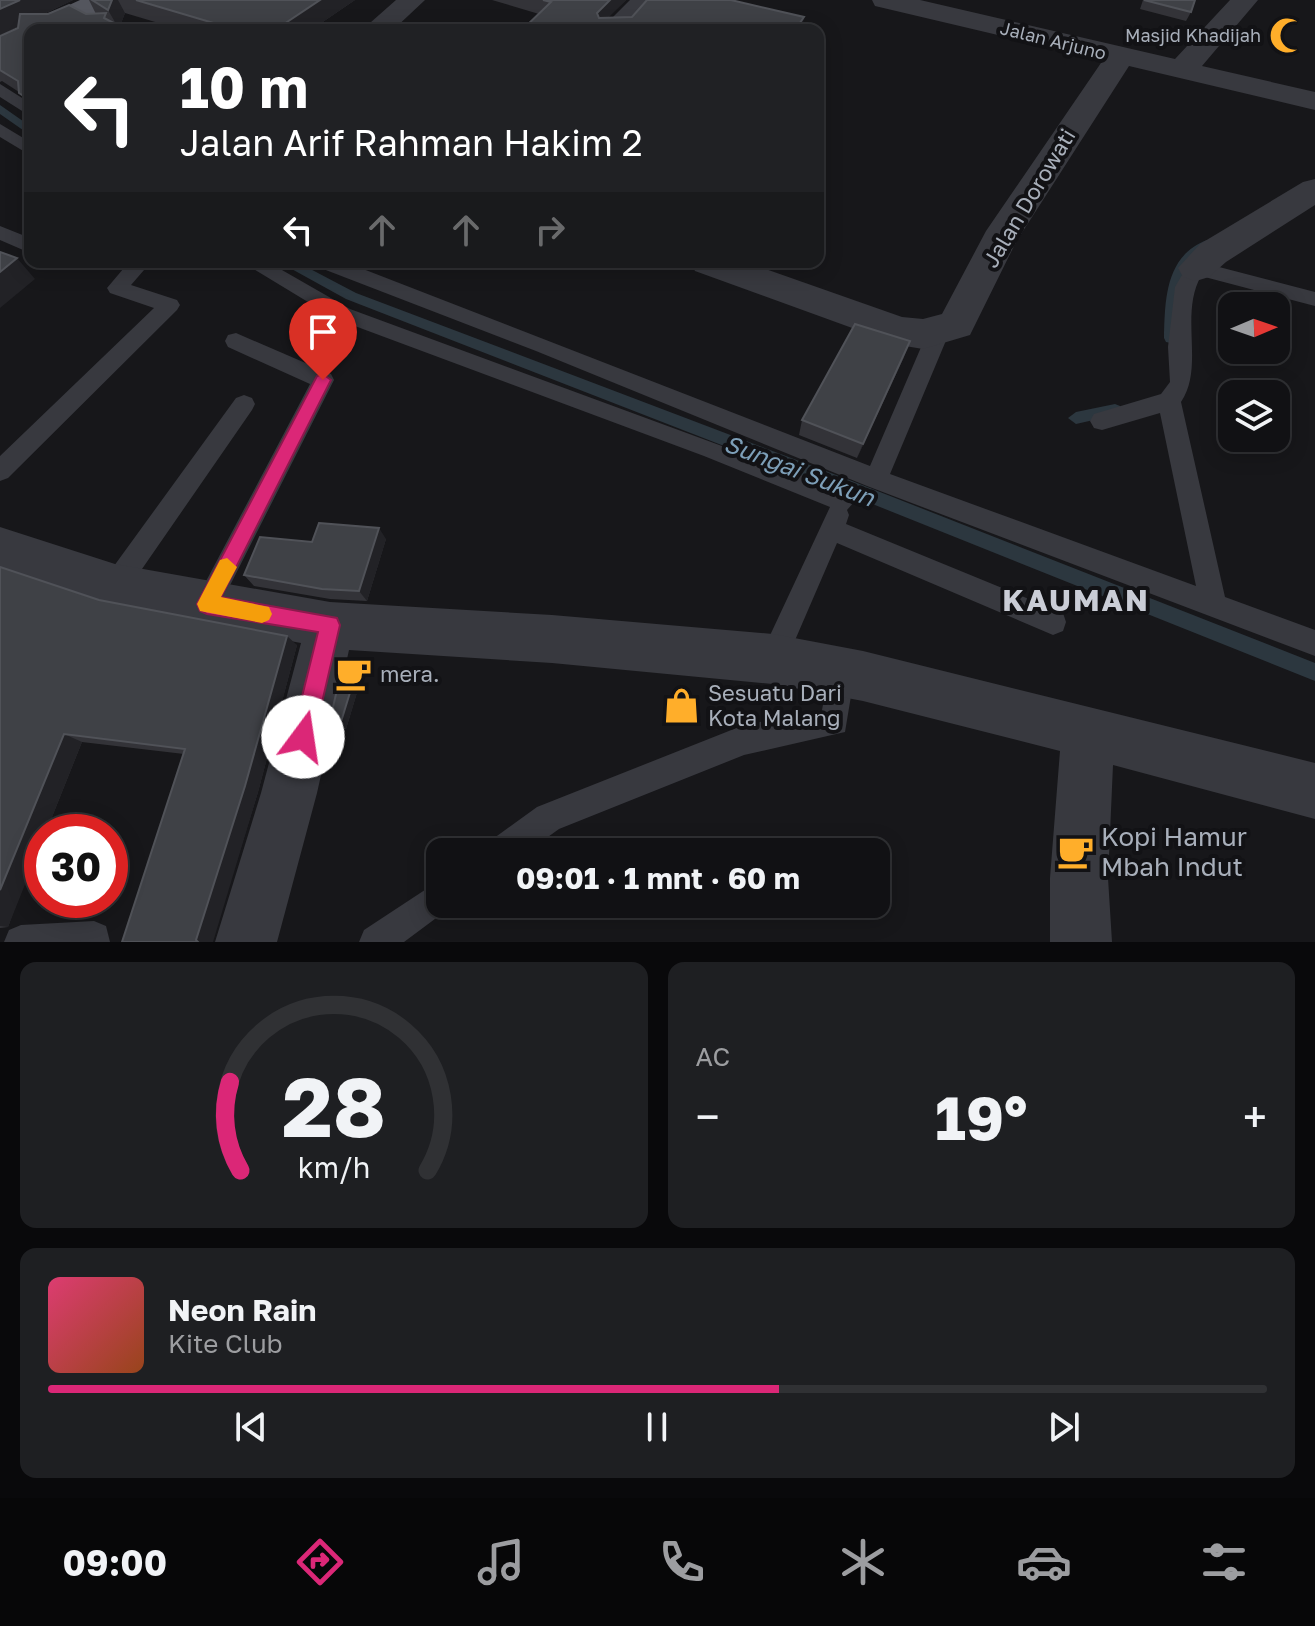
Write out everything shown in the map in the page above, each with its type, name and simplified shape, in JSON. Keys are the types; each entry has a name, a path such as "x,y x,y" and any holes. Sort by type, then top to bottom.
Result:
{"main road":[{"path":"56,24 89,10"}],"street":[{"path":"383,24 412,0"},
{"path":"620,24 646,0"},
{"name":"Jalan Arjuno","path":"885,0 1315,101"},
{"path":"1181,71 1245,0"},
{"name":"Jalan Dorowati","path":"939,331 956,325 963,317 999,240 1120,57"},
{"path":"1196,268 1213,253 1315,190"},
{"path":"725,268 899,331 923,334 939,331"},
{"path":"0,548 115,586 330,625 552,639 773,659 841,672 1088,731 1315,791"},
{"path":"246,942 289,793 330,625"},
{"path":"1081,942 1079,878 1088,731"}],"lane":[{"path":"0,89 24,107"},
{"path":"0,129 24,146"},
{"path":"0,232 24,243"},
{"path":"0,471 170,305 117,288 135,268"},
{"path":"262,268 343,314 712,449 843,501"},
{"path":"341,268 544,345 867,476 1213,602 1315,643"},
{"path":"1102,421 1169,401 1181,384 1179,347 1185,287 1196,268 1315,299"},
{"path":"773,659 843,501 867,476 939,331"},
{"path":"207,604 323,380 236,341"},
{"path":"1169,401 1213,602"},
{"path":"115,586 244,404"},
{"path":"831,529 1053,622"},
{"path":"520,838 548,818 744,740 835,722 841,672"},
{"path":"376,942 426,906"},
{"path":"21,942 94,938 93,942"}],"building":[{"path":"0,0 20,0 0,9"},
{"path":"92,0 112,0 108,10"},
{"path":"136,0 320,0 284,24 217,24"},
{"path":"543,0 610,0 597,13 599,18 632,17 647,0 731,0 804,17 799,24 528,24 551,2"},
{"path":"1144,0 1195,0 1191,12"},
{"path":"69,5 86,14 106,13 104,18 116,24 24,24 24,96 19,93 18,81 0,70 0,36 18,28 20,14 48,14"},
{"path":"0,252 17,258 0,272"},
{"path":"855,324 910,341 863,444 802,420"},
{"path":"319,523 379,528 359,591 322,589 244,575 260,537 312,542"},
{"path":"0,567 99,600 287,636 245,786 196,940 198,942 122,942 185,749 64,734 31,814 24,814 24,832 0,890"},
{"path":"344,660 360,660 340,725 329,724"}],"waterway":[{"name":"Sungai Sukun","path":"0,108 24,127"},
{"path":"1171,338 1172,296 1178,273 1184,263 1207,244"},
{"name":"Sungai Sukun","path":"297,268 351,296 846,486 1315,672"},
{"path":"1076,418 1115,410"}],"slow traffic":[{"path":"227,567 207,604 262,614"}],"place":[{"name":"Masjid Khadijah","path":"1287,36"},
{"name":"mera.","path":"354,674"},
{"name":"Sesuatu Dari Kota Malang","path":"682,706"},
{"name":"Kopi Hamur Mbah Indut","path":"1075,852"}],"district":[{"name":"KAUMAN","path":"1076,601"}],"route":[{"path":"303,737 330,625 207,604 300,430 323,380"}]}
